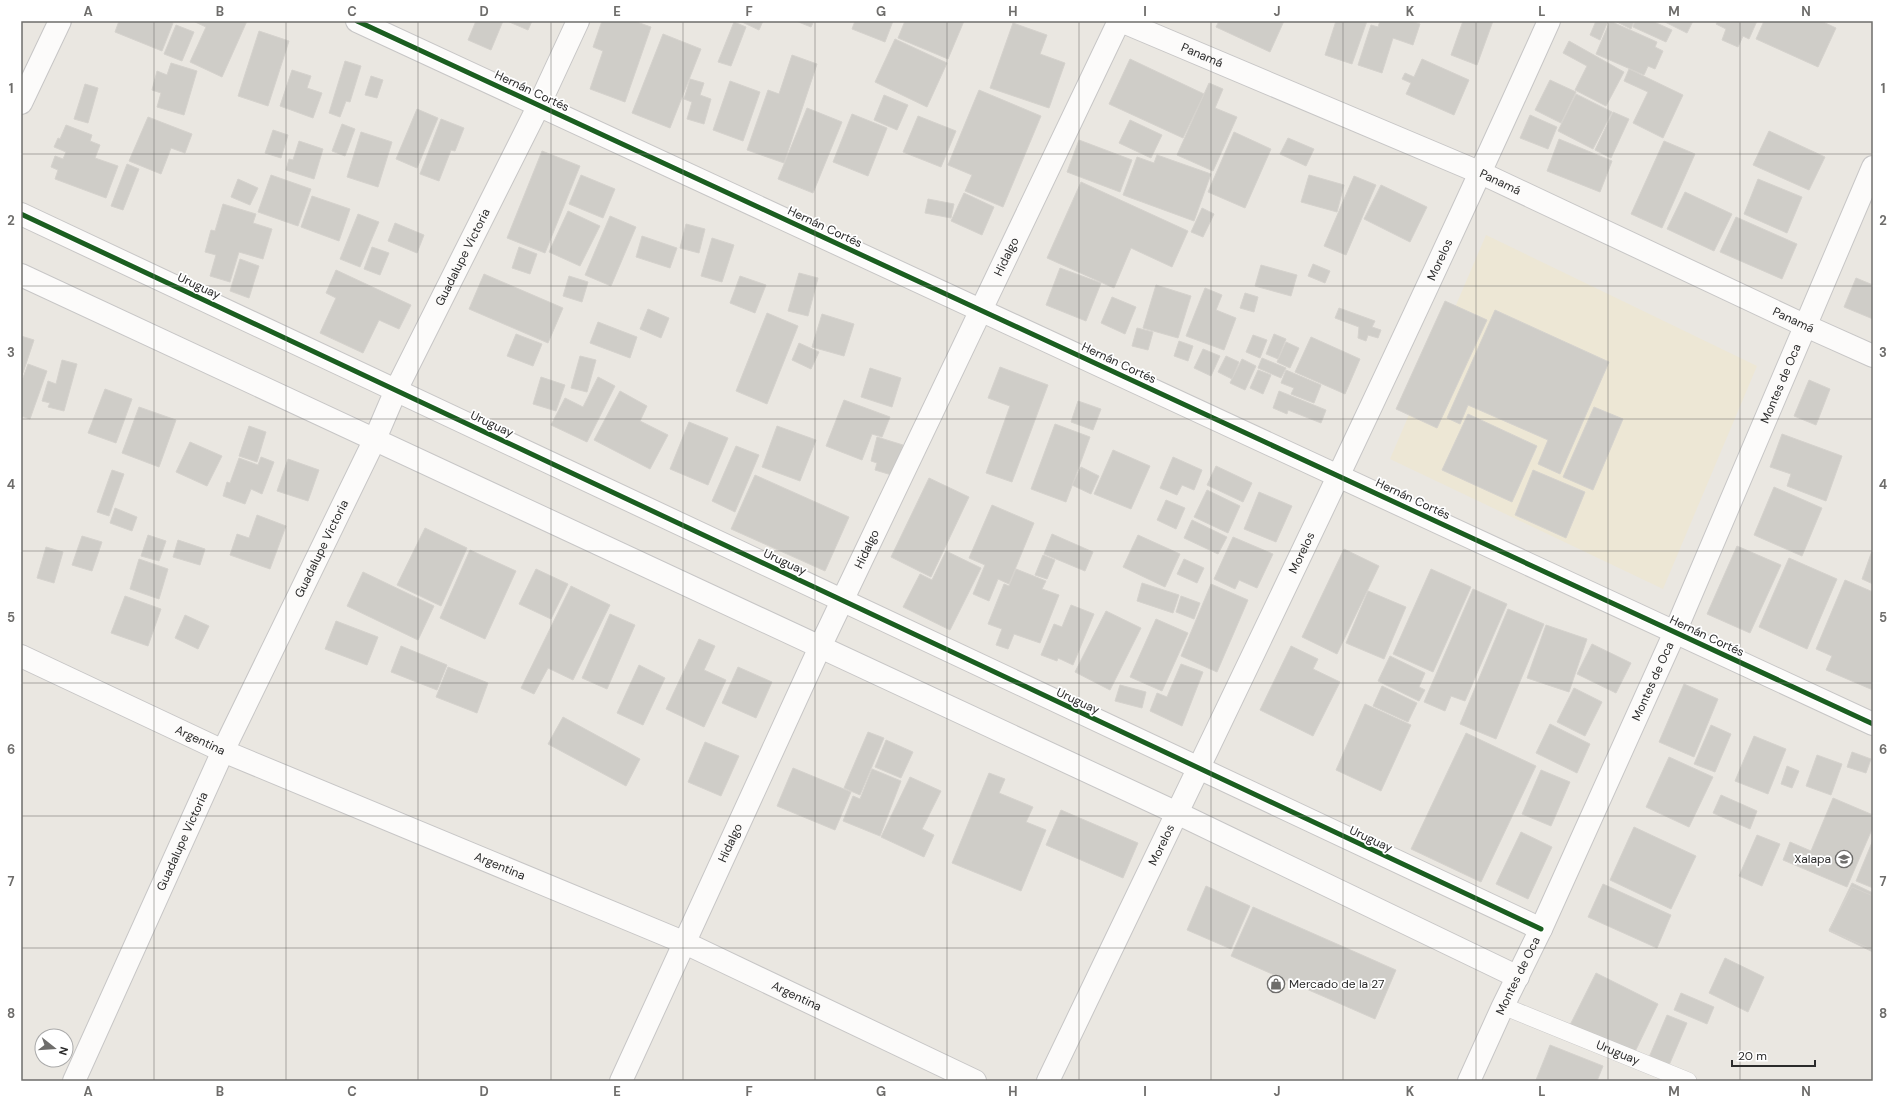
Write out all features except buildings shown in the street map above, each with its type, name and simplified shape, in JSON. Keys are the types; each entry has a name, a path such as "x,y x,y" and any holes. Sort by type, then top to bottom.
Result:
{"street":[{"path":"21,104 60,21"},
{"name":"Hernán Cortés","path":"357,21 1873,724"},
{"name":"Guadalupe Victoria","path":"74,1081 223,751 374,439 396,390 539,105 578,21"},
{"name":"Panamá","path":"1120,21 1481,173 1873,356"},
{"name":"Hidalgo","path":"621,1081 683,942 820,647 980,310 1120,21"},
{"name":"Morelos","path":"1048,1081 1339,476 1481,173 1549,21"},
{"name":"Montes de Oca","path":"1469,1081 1503,1006 1541,929 1675,632 1873,167"},
{"name":"Uruguay","path":"21,214 1541,929"},
{"path":"21,274 1177,813 1518,977"},
{"name":"Argentina","path":"21,656 223,751 683,942 976,1081"}],"lane":[{"name":"Uruguay","path":"1503,1006 1688,1081"}],"shaded area":[{"path":"1486,235 1757,366 1663,589 1390,459"}],"cycle path":[{"path":"357,21 1873,724"},
{"path":"21,214 1541,929"}],"place":[{"name":"Xalapa","path":"1844,859"},
{"name":"Mercado de la 27","path":"1276,984"}]}
